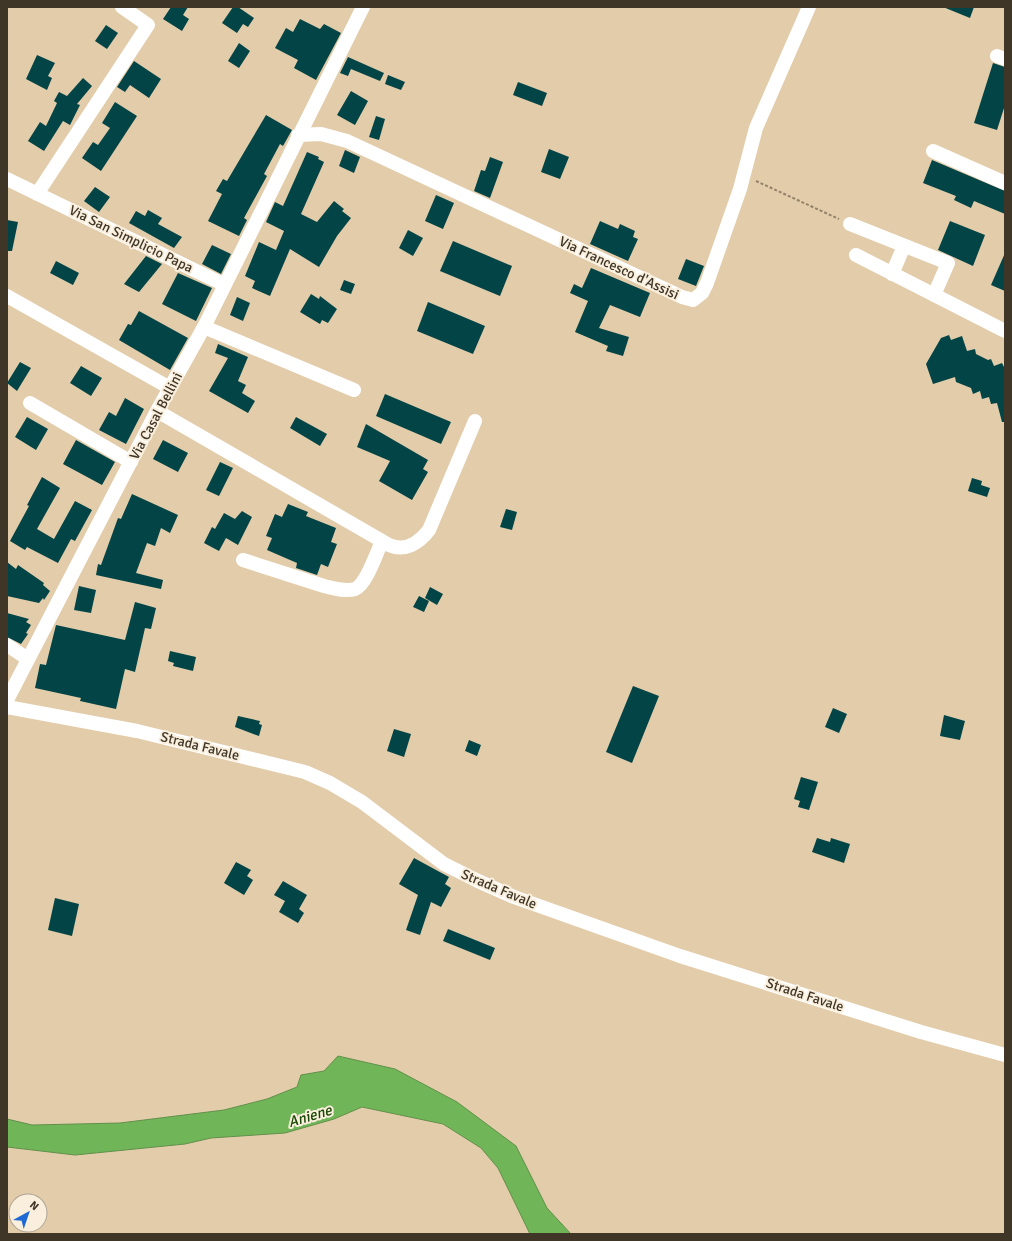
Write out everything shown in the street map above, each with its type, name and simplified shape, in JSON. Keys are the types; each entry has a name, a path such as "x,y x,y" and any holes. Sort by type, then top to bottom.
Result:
{"street":[{"path":"37,194 148,25 122,7"},
{"name":"Via Casal Bellini","path":"7,700 157,411 204,327 362,7"},
{"name":"Via Francesco d'Assisi","path":"299,132 321,134 347,141 690,300 697,298 705,289 744,176 756,128 809,7"},
{"path":"932,151 1005,182"},
{"name":"Via San Simplicio Papa","path":"7,179 225,285"},
{"path":"850,224 948,263 934,295"},
{"path":"892,274 904,246"},
{"path":"856,255 1005,331"},
{"path":"7,296 170,388"},
{"path":"204,327 354,390"},
{"path":"30,403 131,462"},
{"path":"157,411 382,541 393,547 401,548 414,544 425,535 432,524 475,421"},
{"path":"242,560 324,586 337,589 352,589 359,587 364,580 382,541"},
{"path":"7,645 28,659"},
{"name":"Strada Favale","path":"7,706 137,731 305,772 330,783 362,802 424,850 448,866 514,897 680,956 921,1032 1005,1055"}],"path":[{"path":"744,176 850,224"}],"water":[{"name":"Aniene","path":"338,1056 395,1069 457,1102 516,1146 547,1208 571,1234 530,1234 498,1168 481,1148 443,1124 362,1107 334,1119 285,1133 211,1138 185,1144 75,1155 7,1147 7,1119 32,1125 120,1123 224,1110 267,1099 297,1087 301,1075 324,1071"}],"building":[{"path":"171,7 188,7 183,15 189,19 182,31 163,19"},
{"path":"233,7 238,7 254,18 248,27 243,24 237,33 222,23"},
{"path":"943,7 974,7 970,18"},
{"path":"300,19 320,29 324,24 341,33 316,80 294,68 298,60 275,48 286,28 293,32"},
{"path":"106,25 118,33 107,49 95,41"},
{"path":"239,43 250,51 239,68 228,61"},
{"path":"37,55 55,63 48,76 52,78 47,90 26,79"},
{"path":"348,57 384,73 380,81 351,69 348,76 340,73"},
{"path":"134,61 161,79 149,98 130,85 125,92 117,87"},
{"path":"993,63 1005,67 1005,105 997,130 974,123"},
{"path":"388,75 405,82 401,90 385,84"},
{"path":"83,78 92,86 77,104 80,105 70,125 63,121 44,151 28,141 40,122 46,126 57,103 54,101 59,92 67,96"},
{"path":"518,82 547,93 542,106 513,95"},
{"path":"351,91 368,101 355,125 337,115"},
{"path":"115,102 137,116 101,171 82,158 93,142 98,145 110,128 102,123"},
{"path":"266,115 292,130 283,146 280,144 264,174 267,176 244,218 247,220 239,236 208,221 222,194 216,191 223,179 227,181"},
{"path":"376,116 385,119 379,140 369,137"},
{"path":"549,149 569,157 560,179 541,172"},
{"path":"345,150 360,157 354,173 339,166"},
{"path":"307,152 319,157 318,159 324,162 301,214 317,222 334,201 344,209 342,211 351,218 337,236 319,267 290,249 270,296 252,288 255,281 245,276 259,242 276,250 284,231 266,222 275,202 283,206"},
{"path":"490,157 503,162 490,198 474,191 481,170 485,171"},
{"path":"932,160 1005,191 1005,214 974,201 971,208 954,200 956,196 923,183"},
{"path":"95,187 110,197 99,212 84,201"},
{"path":"436,195 454,203 443,229 425,221"},
{"path":"148,210 162,218 158,224 182,237 174,248 129,223 136,211 145,216"},
{"path":"7,220 18,222 12,251 7,251"},
{"path":"600,221 618,229 620,224 635,231 633,237 638,239 628,261 590,244"},
{"path":"950,221 985,235 973,266 938,250"},
{"path":"408,230 423,238 413,256 399,248"},
{"path":"453,241 512,266 500,296 440,271"},
{"path":"212,245 231,254 221,274 202,264"},
{"path":"1005,253 1005,291 991,285"},
{"path":"146,256 162,264 139,292 124,284"},
{"path":"686,259 704,266 696,286 678,279"},
{"path":"56,261 79,273 73,285 50,273"},
{"path":"591,268 650,293 640,317 610,305 599,328 629,337 623,356 606,351 608,346 575,332 588,301 570,293 574,284 582,288"},
{"path":"178,273 212,288 196,321 162,304"},
{"path":"344,280 355,284 351,294 340,290"},
{"path":"311,294 319,299 320,296 337,309 328,323 322,320 320,324 300,312"},
{"path":"237,297 250,303 243,321 230,315"},
{"path":"428,302 485,326 473,354 417,331"},
{"path":"139,311 188,338 170,370 119,340 128,324 131,325"},
{"path":"949,335 951,340 962,336 967,351 975,349 976,354 988,360 991,359 994,366 1002,363 1005,369 1005,422 1002,422 997,403 991,404 989,397 982,399 980,391 973,394 971,388 956,382 955,377 933,384 926,364 941,338"},
{"path":"218,344 248,357 238,381 246,385 242,393 255,401 248,413 209,391 228,358 215,353"},
{"path":"20,362 31,368 17,391 7,383"},
{"path":"81,366 102,378 91,396 70,383"},
{"path":"385,394 451,422 441,444 376,416"},
{"path":"125,398 144,409 126,444 99,430 109,412 116,416"},
{"path":"27,417 48,429 36,450 15,437"},
{"path":"296,417 327,434 320,446 290,428"},
{"path":"366,424 428,460 423,469 428,472 412,500 379,481 390,461 357,447"},
{"path":"76,440 115,462 102,485 63,464"},
{"path":"163,440 188,453 178,472 153,459"},
{"path":"220,462 233,468 219,496 206,490"},
{"path":"42,477 60,488 37,529 54,539 75,501 92,510 75,541 71,539 58,563 27,547 25,550 10,541 29,506 27,505"},
{"path":"972,478 982,481 981,485 990,488 987,497 968,491"},
{"path":"132,494 178,515 170,533 161,528 155,546 147,543 136,573 163,580 161,589 96,575 98,564 101,565 118,518 121,519"},
{"path":"288,504 308,512 306,516 336,528 331,542 337,544 328,567 321,564 317,575 296,568 297,563 267,550 272,538 266,536 275,514 282,517"},
{"path":"506,509 517,512 512,530 500,527"},
{"path":"242,511 252,517 238,545 226,538 219,551 204,543 212,527 215,529 224,513 235,519"},
{"path":"7,562 16,569 18,565 44,583 43,585 50,591 44,600 43,598 39,603 7,596"},
{"path":"79,586 96,590 91,613 74,610"},
{"path":"430,587 443,594 437,605 425,598"},
{"path":"419,596 429,601 424,612 413,607"},
{"path":"135,602 156,608 151,629 145,628 135,672 125,669 116,709 80,701 81,698 35,688 40,664 46,665 56,625 125,640"},
{"path":"7,613 29,619 26,622 31,625 26,633 28,634 21,644 7,637"},
{"path":"170,651 196,657 193,671 173,666 174,663 168,661"},
{"path":"633,686 659,696 632,763 606,752"},
{"path":"833,708 847,714 839,733 825,727"},
{"path":"944,715 965,721 960,740 940,736"},
{"path":"238,716 260,721 259,724 262,725 259,736 235,727"},
{"path":"394,729 411,734 404,757 387,751"},
{"path":"469,740 481,745 477,756 465,751"},
{"path":"801,777 818,782 809,810 798,807 800,801 794,799"},
{"path":"817,838 830,842 831,838 850,844 844,863 812,852"},
{"path":"414,858 449,877 445,884 451,888 441,907 431,902 420,935 406,930 418,895 399,884"},
{"path":"236,862 251,870 247,876 253,880 244,895 224,883"},
{"path":"283,881 307,895 299,909 304,913 298,923 279,912 285,901 274,895"},
{"path":"55,898 79,904 72,936 48,930"},
{"path":"448,929 495,948 490,960 443,941"}]}
